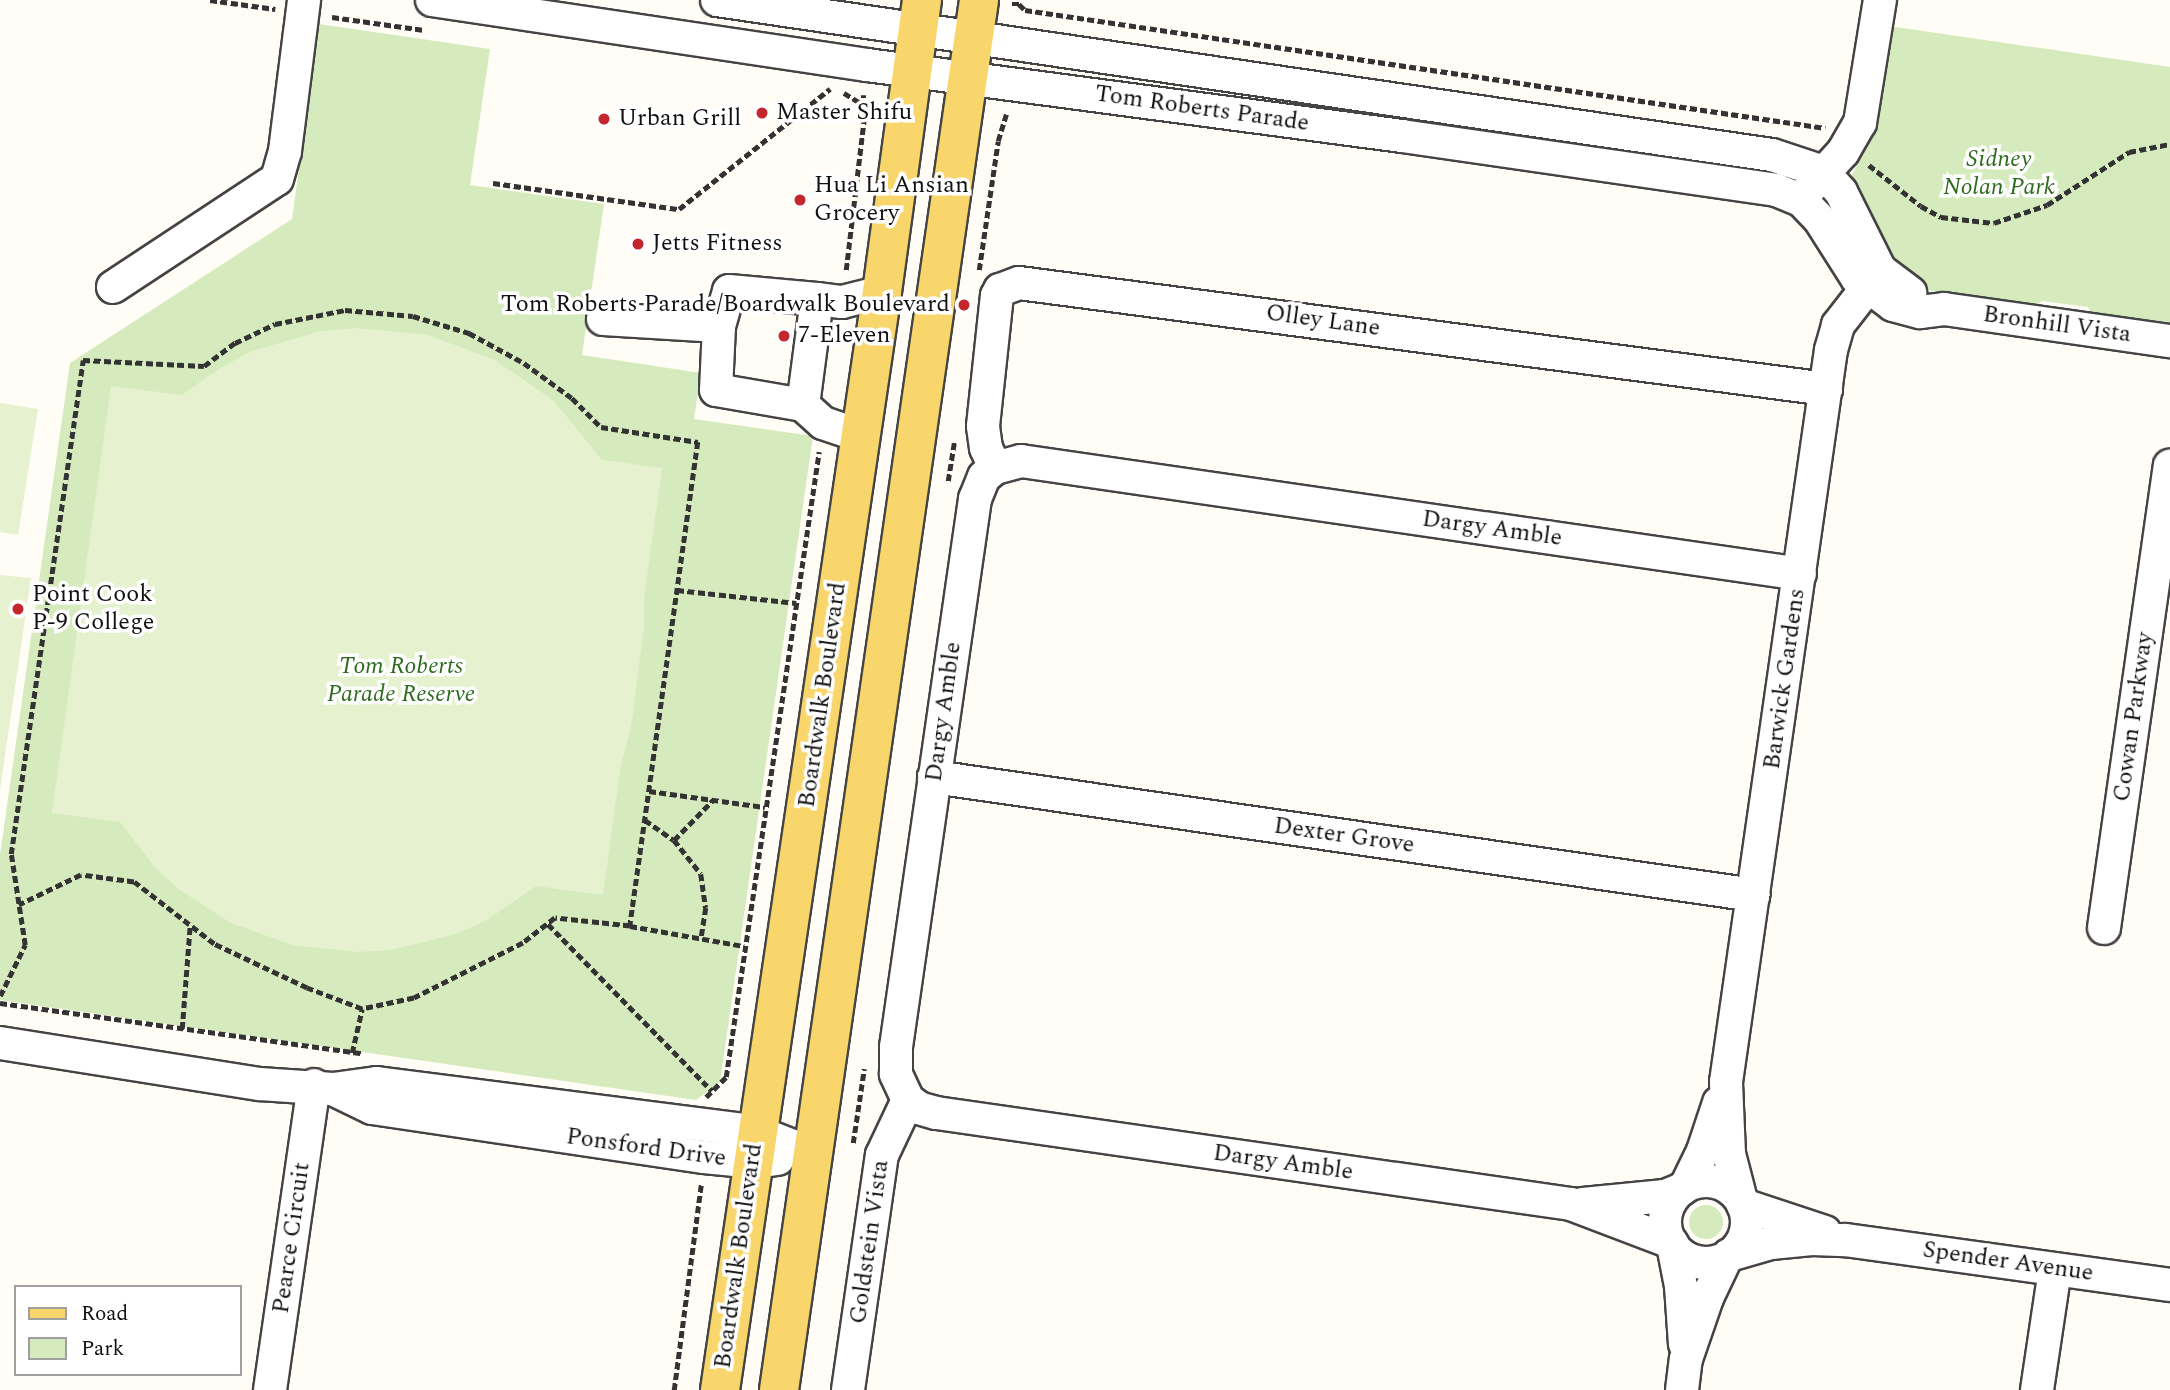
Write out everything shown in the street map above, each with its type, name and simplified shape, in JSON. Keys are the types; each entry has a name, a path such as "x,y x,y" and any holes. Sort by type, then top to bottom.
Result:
{"main road":[{"path":"779,1390 979,0"},
{"name":"Boardwalk Boulevard","path":"720,1390 882,292 920,15"}],"street":[{"path":"113,287 277,179 285,151 304,0"},
{"name":"Tom Roberts Parade","path":"432,0 603,12 867,65 968,76 1776,190 1801,200"},
{"name":"Tom Roberts Parade","path":"717,0 920,15 975,37 1772,155 1823,172"},
{"path":"1801,200 1843,152 1860,123 1880,0"},
{"path":"1402,136 1408,102"},
{"name":"Bronhill Vista","path":"1823,172 1841,192 1873,278"},
{"name":"Bronhill Vista","path":"1801,200 1820,220 1857,278 1873,278 1898,286 1944,309 2170,341"},
{"name":"Barwick Gardens","path":"1684,1188 1703,1151 1726,1082 1834,335 1873,278"},
{"name":"Olley Lane","path":"995,468 986,448 983,426 997,296 1000,290 1019,283 1826,389"},
{"path":"861,436 813,414 716,390 719,326 729,290 830,301 882,292"},
{"path":"813,414 830,301"},
{"path":"603,319 719,326"},
{"name":"Dargy Amble","path":"1672,1243 1571,1205 936,1113 919,1108 908,1100 896,1074 896,1047 975,499 984,477 995,468 1012,462 1038,463 1800,574"},
{"name":"Cowan Parkway","path":"2104,928 2170,466"},
{"name":"Dexter Grove","path":"934,777 1754,895"},
{"name":"Ponsford Drive","path":"0,1043 260,1084 324,1087 377,1083 707,1126 755,1147 813,1154"},
{"name":"Barwick Gardens","path":"1726,1082 1729,1154 1742,1203"},
{"name":"Ponsford Drive","path":"324,1087 372,1108 704,1157 755,1147"},
{"name":"Pearce Circuit","path":"270,1390 324,1087"},
{"name":"Goldstein Vista","path":"848,1390 882,1155 908,1100"},
{"path":"1682,1390 1686,1359 1681,1286 1667,1232 1666,1213 1672,1200 1684,1188 1700,1182 1719,1184 1742,1203 1746,1232 1740,1245 1727,1257 1707,1297 1686,1359"},
{"name":"Dargy Amble","path":"1571,1205 1665,1196 1684,1188"},
{"name":"Spender Avenue","path":"1742,1203 1846,1240"},
{"name":"Spender Avenue","path":"1727,1257 1771,1243 1812,1239 1846,1240 2170,1285"},
{"path":"1672,1243 1694,1261 1706,1262 1727,1257"},
{"path":"2038,1390 2055,1269"}],"path":[{"path":"830,301 864,119 862,104 867,65"},
{"path":"493,183 678,209 830,88"},
{"path":"0,996 25,944 10,854 83,360 204,366 235,343 275,324 345,310 413,316 469,333 524,362 572,398 601,426 698,442 630,926"},
{"path":"707,1126 703,1100 726,1077 796,603 813,414"},
{"path":"677,590 796,603"},
{"path":"649,791 765,807"},
{"path":"674,840 713,800"},
{"path":"645,820 674,840 701,874 706,908 702,939"},
{"path":"19,905 81,875 134,882 214,944 254,964 362,1009 414,998 523,943 555,918 630,926 744,946"},
{"path":"548,923 712,1091"},
{"path":"182,1029 190,925"},
{"path":"0,1003 366,1054"},
{"path":"351,1060 362,1009"},
{"path":"674,1390 704,1157"}],"green space":[{"name":"Tom Roberts Parade Reserve","path":"319,24 490,49 470,185 604,204 582,355 701,373 694,419 813,436 720,1082 696,1100 0,1000 0,855 70,363 292,219"},
{"name":"Sidney Nolan Park","path":"1889,26 2170,67 2170,329 2094,318 2088,307 2042,301 2031,309 1960,299 1919,287 1899,272 1851,177 1874,130"},
{"path":"357,328 428,335 495,360 554,401 602,460 662,468 644,598 644,627 631,728 621,764 603,895 536,886 487,920 456,934 391,950 357,952 292,945 231,923 177,888 154,866 120,822 52,813 111,386 182,395 220,368 252,351 321,331"},
{"path":"0,403 38,409 18,535 0,532"},
{"path":"0,575 31,578 0,790"},
{"path":"1706,1205 1718,1210 1723,1222 1718,1234 1706,1239 1694,1234 1689,1222 1694,1210"}],"place":[{"name":"Master Shifu","path":"762,113"},
{"name":"Urban Grill","path":"604,119"},
{"name":"Hua Li Ansian Grocery","path":"800,200"},
{"name":"Jetts Fitness","path":"638,244"},
{"name":"Tom Roberts Parade/Boardwalk Boulevard","path":"964,305"},
{"name":"7-Eleven","path":"784,336"},
{"name":"Point Cook P-9 College","path":"18,609"}]}
